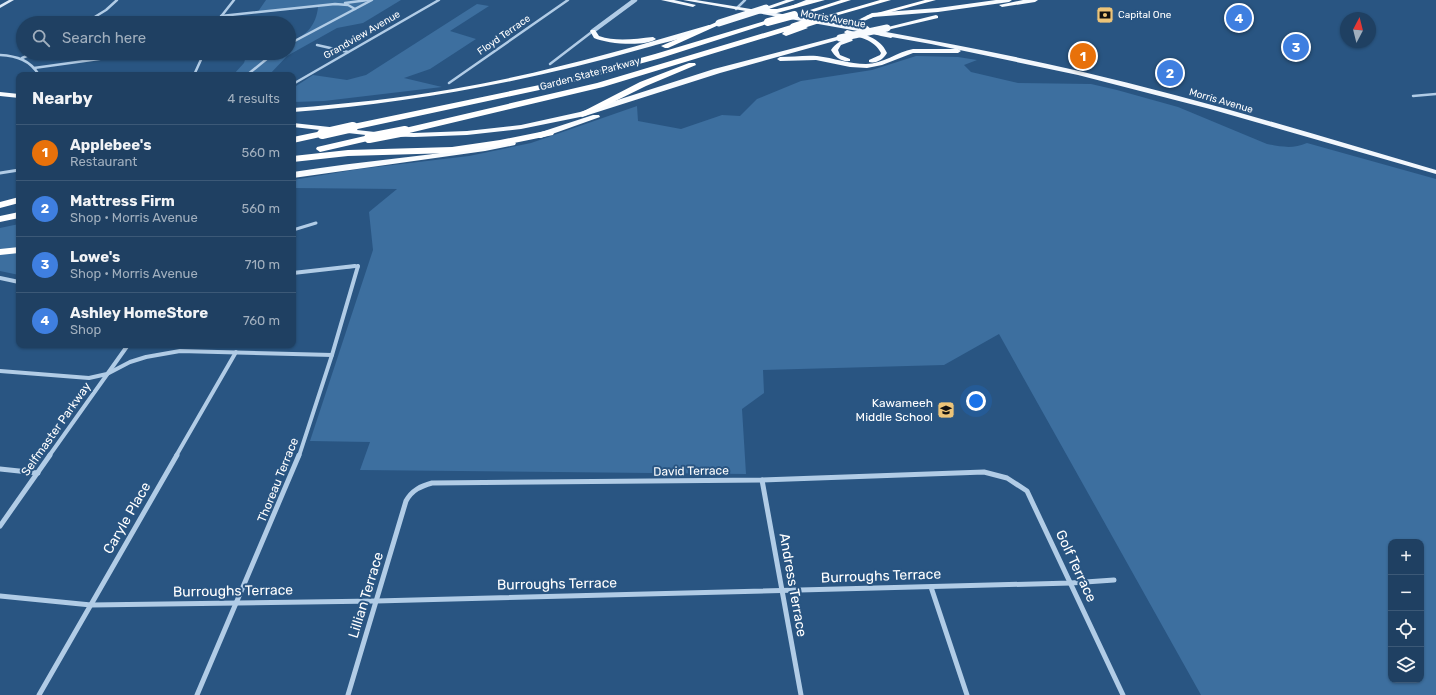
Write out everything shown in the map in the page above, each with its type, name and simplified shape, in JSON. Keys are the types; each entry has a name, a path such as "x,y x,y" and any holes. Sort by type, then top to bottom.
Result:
{"highway":[{"path":"296,110 398,100 501,83 614,55 766,8 787,3 812,0"},
{"path":"749,11 768,12 787,3 822,0"},
{"name":"Garden State Parkway","path":"296,139 555,84 658,56 768,22 848,0"},
{"name":"Garden State Parkway","path":"296,154 502,110 600,85 819,19 888,0"},
{"path":"582,114 643,84 704,60 875,7 891,0"},
{"path":"891,36 872,31 863,26 861,20 869,16 933,0"},
{"path":"869,16 938,10 1009,0"},
{"path":"296,125 375,134 442,135 508,129 582,114 698,77 840,38 955,14 1035,0"},
{"path":"847,32 868,38 883,49 882,56 869,61 850,61 836,55 834,50 837,46 850,40 896,29 955,14"},
{"path":"593,31 595,36 601,39 633,41 660,37 719,23"},
{"path":"353,127 528,85 618,61 678,41 719,23"},
{"path":"736,66 782,59 807,58 824,59 850,65 870,66 883,63 904,53 919,51 958,51"},
{"path":"296,175 471,151 515,143 580,123 698,77"},
{"path":"0,94 16,96"},
{"path":"0,98 16,100"},
{"path":"296,159 348,153 413,152 461,149 550,132"},
{"path":"0,205 16,201"},
{"path":"0,219 16,216"},
{"path":"0,252 16,250"}],"main road":[{"path":"0,7 12,0"},
{"name":"Morris Avenue","path":"664,0 999,57"},
{"name":"Morris Avenue","path":"686,0 891,36 999,57 1127,85 1436,172"}],"street":[{"path":"96,16 117,0"},
{"path":"221,16 234,0"},
{"path":"229,16 368,0"},
{"path":"296,40 372,0"},
{"name":"Grandview Avenue","path":"296,82 439,0"},
{"name":"Floyd Terrace","path":"449,83 568,0"},
{"path":"550,64 635,0"},
{"path":"736,9 745,0"},
{"path":"335,4 348,5 355,9"},
{"path":"317,45 348,52"},
{"path":"0,55 16,57"},
{"path":"24,60 37,72"},
{"path":"34,68 92,60"},
{"path":"195,72 201,60"},
{"path":"251,72 265,60"},
{"path":"1413,96 1436,94"},
{"path":"0,173 16,170"},
{"path":"296,229 316,223"},
{"name":"Thoreau Terrace","path":"197,695 296,468 332,355 358,266 296,274"},
{"path":"0,278 16,281"},
{"name":"Selfmaster Parkway","path":"0,526 126,348"},
{"path":"0,371 89,378 107,374 130,362 162,353 180,351 332,355"},
{"name":"Caryle Place","path":"39,695 236,352"},
{"path":"0,469 38,473"},
{"name":"David Terrace","path":"406,501 412,492 432,483 762,480 984,472"},
{"name":"Golf Terrace","path":"984,472 1009,478 1027,491 1124,695"},
{"name":"Andress Terrace","path":"762,480 801,695"},
{"name":"Lillian Terrace","path":"348,695 406,501"},
{"name":"Burroughs Terrace","path":"0,596 91,605 376,601 931,587 1071,583 1114,580"},
{"path":"931,587 967,695"}],"shaded area":[{"path":"266,0 401,0 363,23 337,28 296,51 296,39 305,33 312,25 317,14 318,7 257,13"},
{"path":"477,4 489,6 450,31 476,39 430,69 404,78 442,87 324,101 296,102 296,86 313,75 347,80 366,75"},
{"path":"916,56 958,57 977,60 964,65 971,72 1018,83 1091,84 1178,107 1267,144 1287,147 1307,143 1436,179 1436,695 1201,695 999,334 944,365 763,370 764,393 742,409 746,474 360,470 370,442 310,441 373,250 369,212 397,189 296,188 296,180 359,169 469,156 531,143 637,106 638,121 681,129 722,115 740,116 757,99 801,81 872,70"},
{"path":"245,60 283,60 272,72 236,72"},
{"path":"16,225 16,274 0,271 0,228"}],"place":[{"name":"Capital One","path":"1105,15"},
{"name":"Ashley HomeStore","path":"1239,18"},
{"name":"Lowe's","path":"1296,47"},
{"name":"Applebee's","path":"1083,56"},
{"name":"Mattress Firm","path":"1170,73"},
{"name":"Kawameeh Middle School","path":"946,410"}]}
